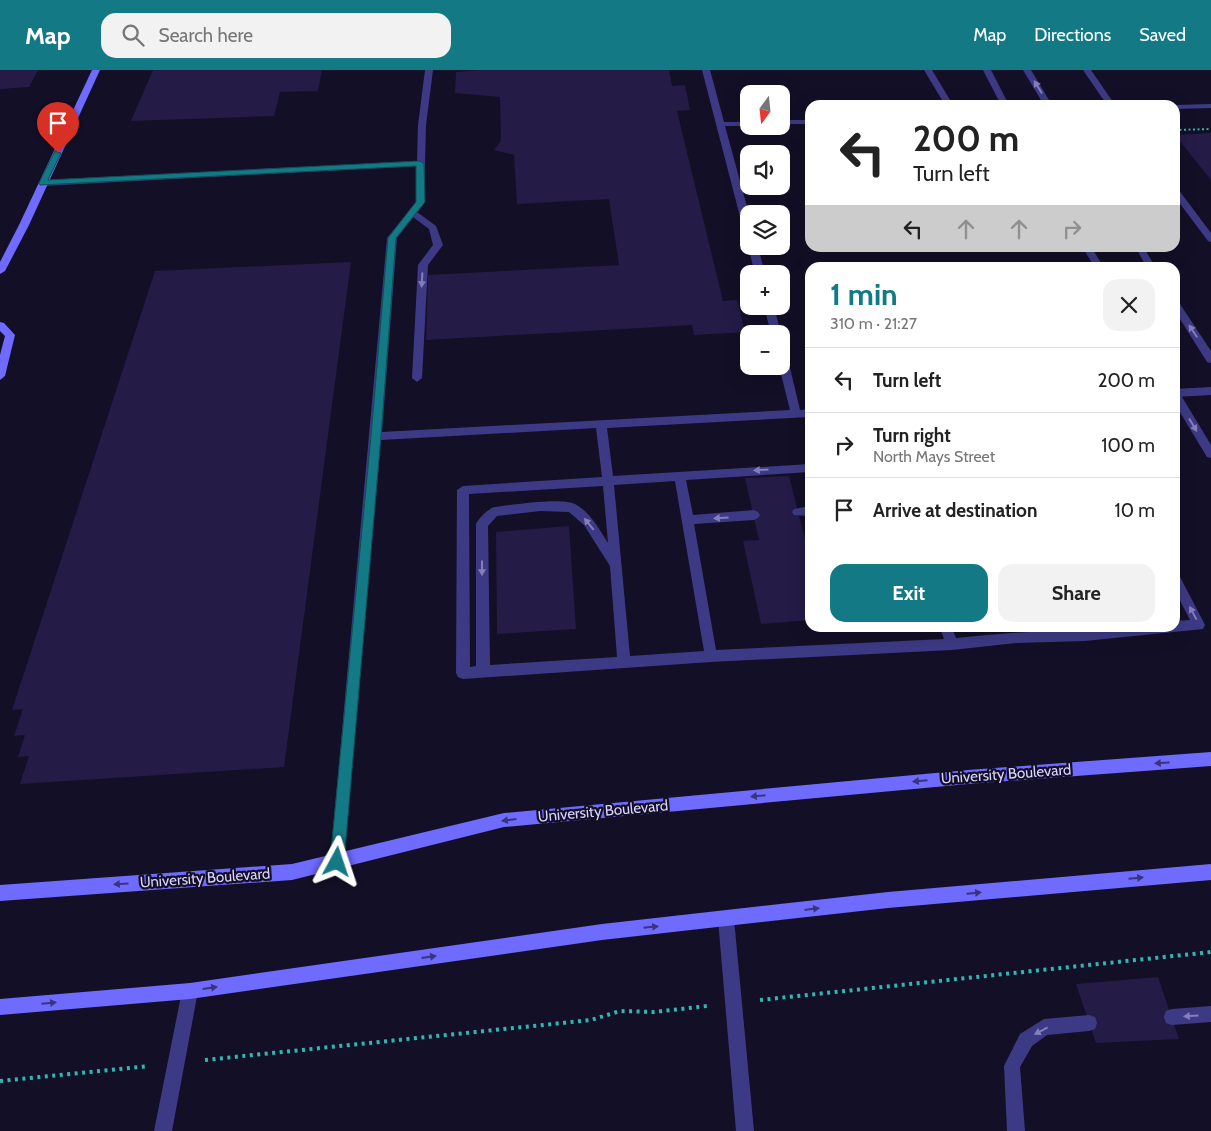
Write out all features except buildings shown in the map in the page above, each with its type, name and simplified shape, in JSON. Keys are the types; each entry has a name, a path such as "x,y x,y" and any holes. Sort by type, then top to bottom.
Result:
{"main road":[{"path":"0,271 96,70"},
{"path":"0,325 10,335 0,376"},
{"name":"University Boulevard","path":"0,893 292,872 504,820 968,777 1211,759"},
{"path":"0,1007 190,991 602,932 726,920 888,900 1211,872"}],"street":[{"path":"337,862 392,238 420,202 420,164 429,70"},
{"path":"706,70 742,205"},
{"path":"928,70 946,100"},
{"path":"987,70 1002,100"},
{"path":"1027,70 1045,100"},
{"path":"1087,70 1108,100"},
{"path":"1180,107 1211,106"},
{"path":"790,122 805,122"},
{"path":"720,124 740,124"},
{"path":"43,183 420,164"},
{"path":"1180,198 1211,239"},
{"path":"412,212 433,228 438,245 423,265 416,378"},
{"path":"1180,311 1211,359"},
{"path":"787,375 796,414"},
{"path":"1180,394 1211,391"},
{"path":"1180,402 1211,454"},
{"path":"376,436 805,413"},
{"path":"601,424 608,479 624,662"},
{"path":"805,468 608,479 463,490 463,673 711,656 952,644 1014,632 1085,635 1118,632"},
{"path":"680,476 711,656"},
{"path":"483,672 482,524 494,512 540,506 572,508 588,522 616,565"},
{"path":"688,520 754,515"},
{"path":"1180,589 1199,625 1180,627"},
{"path":"948,632 952,644"},
{"path":"726,920 745,1131"},
{"path":"163,1131 190,991"},
{"path":"1172,1017 1211,1014"},
{"path":"1016,1131 1012,1066 1026,1040 1044,1027 1089,1023"}],"path":[{"path":"1180,130 1211,129"},
{"path":"0,1081 591,1020 620,1011 654,1012 1211,952"}],"route":[{"path":"58,153 43,183 420,164 420,202 392,238 337,862"}]}
